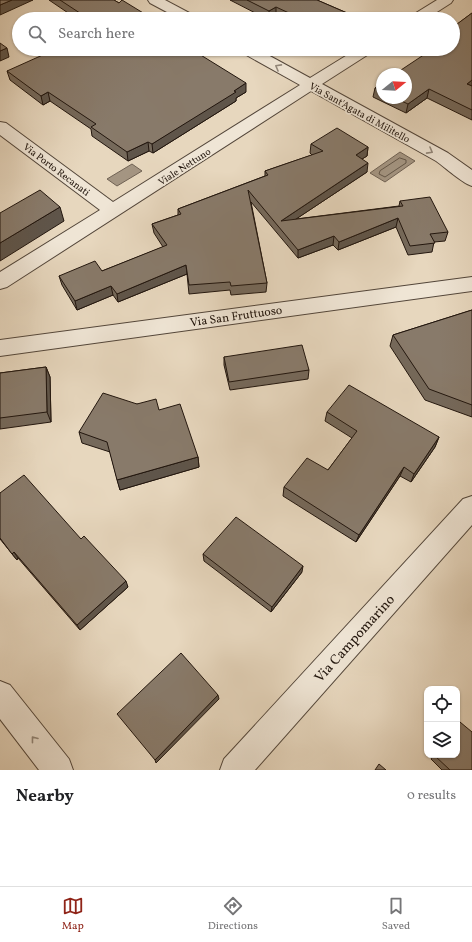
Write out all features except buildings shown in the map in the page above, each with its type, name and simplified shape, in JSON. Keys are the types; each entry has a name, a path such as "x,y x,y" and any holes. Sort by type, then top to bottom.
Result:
{"street":[{"path":"155,0 177,12"},
{"path":"427,12 446,0"},
{"name":"Via Sant'Agata di Militello","path":"259,56 442,157 461,170 472,180"},
{"name":"Viale Nettuno","path":"0,282 357,56"},
{"name":"Via Porto Recanati","path":"0,127 114,211"},
{"name":"Via San Fruttuoso","path":"0,348 472,284"},
{"name":"Via Campomarino","path":"235,770 472,507"},
{"path":"0,695 58,770"}],"water":[{"path":"400,152 415,161 385,182 370,173"},
{"path":"132,164 142,171 117,186 107,179"}]}
